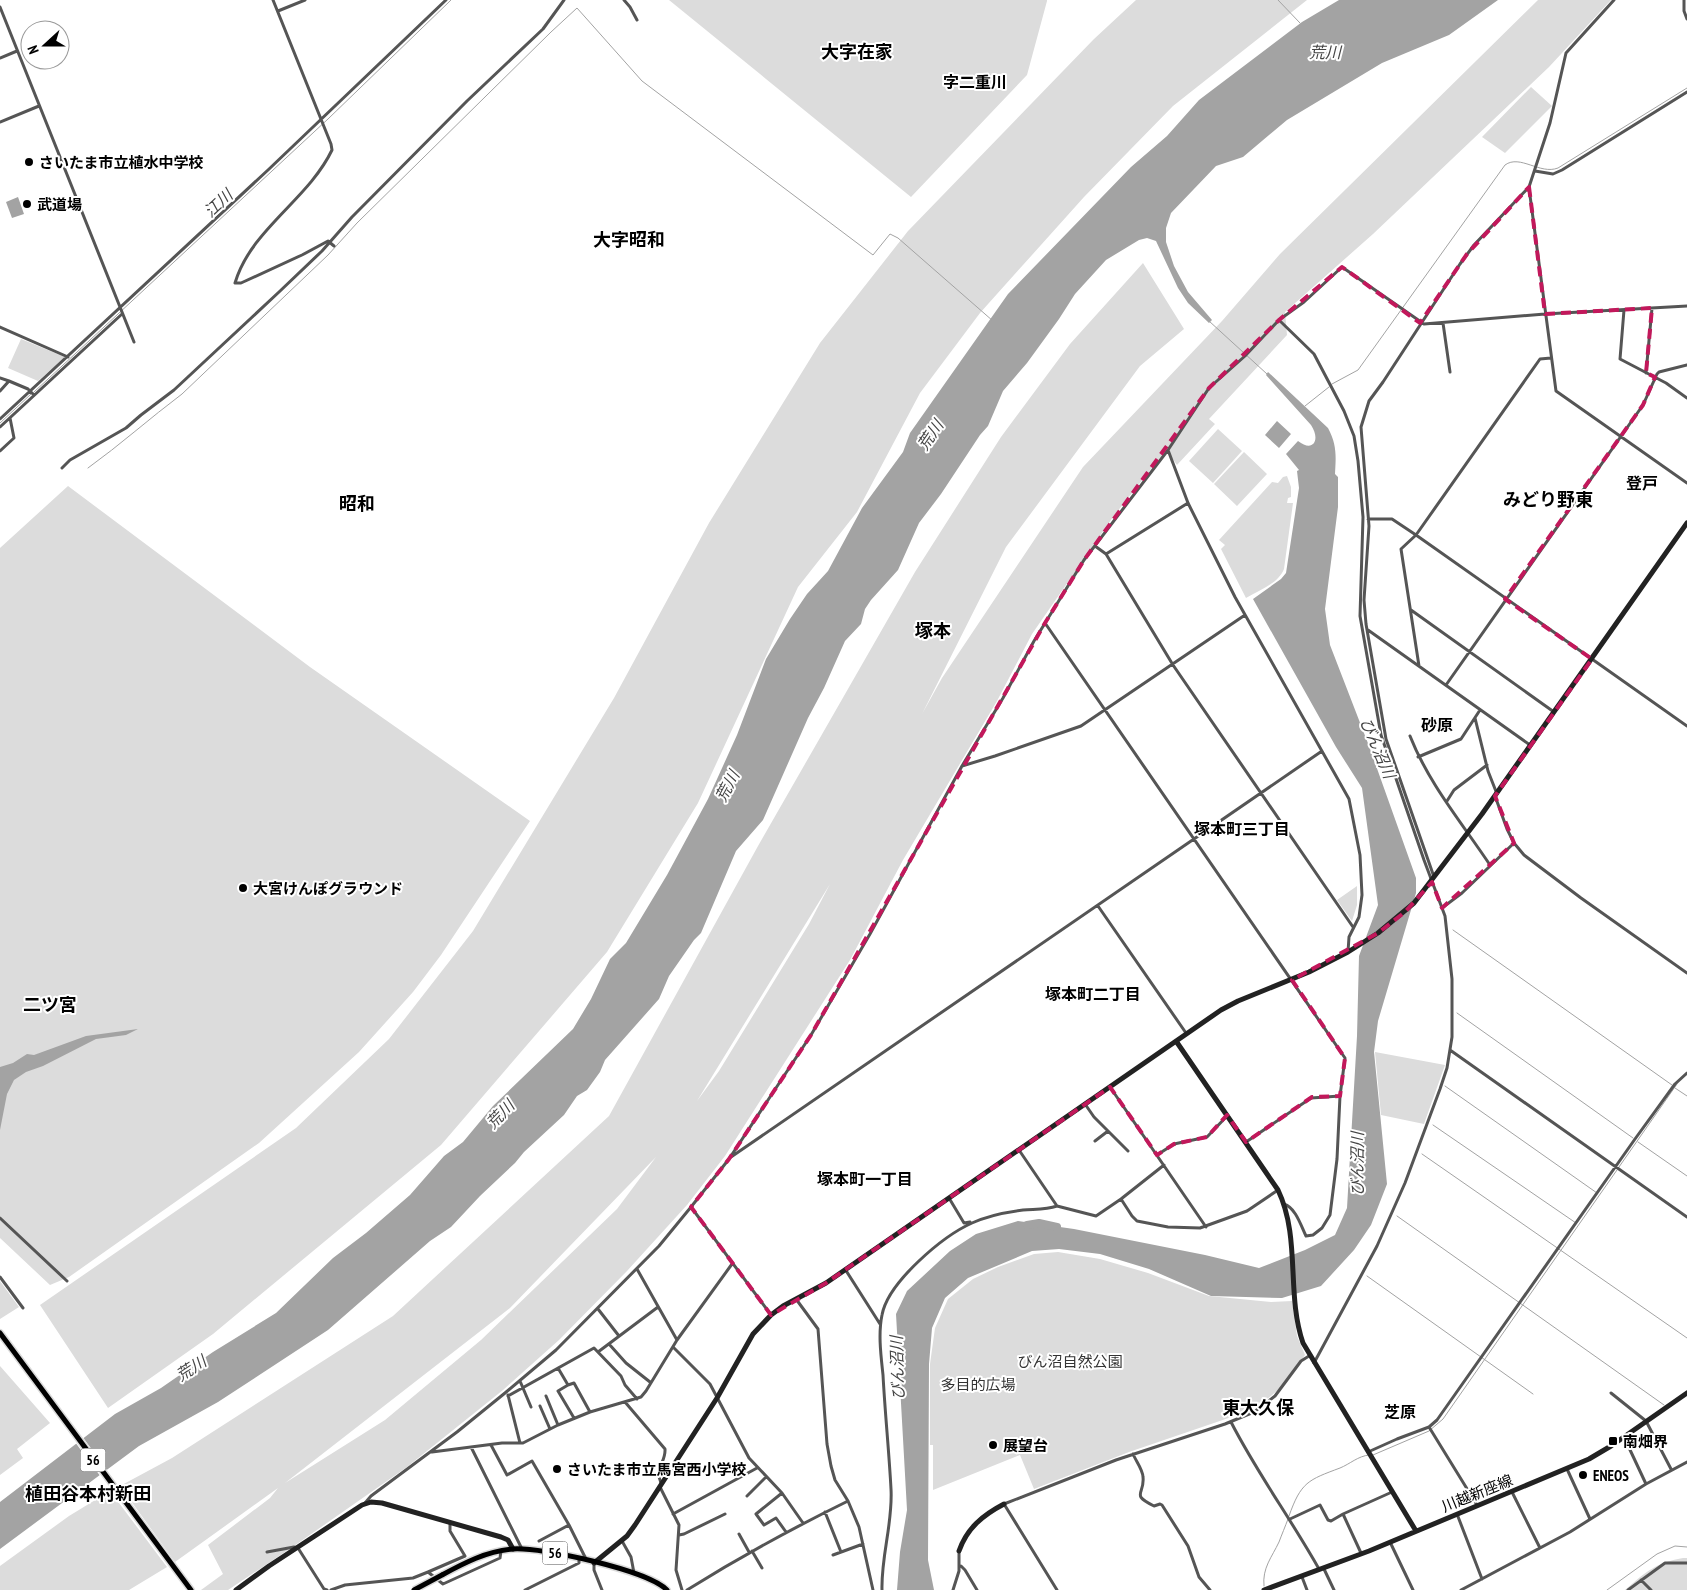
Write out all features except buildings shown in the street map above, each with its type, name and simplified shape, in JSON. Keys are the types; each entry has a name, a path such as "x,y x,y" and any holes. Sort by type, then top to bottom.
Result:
{"main road":[{"name":"56","path":"0,1333 189,1588"},
{"name":"56","path":"414,1590 468,1561 501,1551 522,1549 550,1552 634,1573 652,1580 667,1590"}],"street":[{"path":"273,0 332,150 316,176 251,250 235,283 240,283 328,241 330,242"},
{"path":"278,11 305,0"},
{"path":"0,419 32,393 121,311 446,0"},
{"path":"62,468 70,460 121,433 174,390 279,292 473,94 543,29 564,0"},
{"path":"624,0 637,20"},
{"path":"1314,1363 1377,1246 1397,1201 1447,1068 1452,1022 1452,973 1446,919 1386,739 1368,630 1364,600 1368,519 1361,438 1364,416 1370,398 1383,382 1467,254 1529,187 1552,115 1566,53 1614,0"},
{"path":"1684,0 1684,13 1687,19"},
{"path":"0,7 134,342"},
{"path":"0,58 17,51"},
{"path":"1535,171 1552,174 1562,170 1687,92"},
{"path":"0,122 39,106"},
{"path":"1529,187 1556,391 1687,483"},
{"path":"330,242 334,246"},
{"path":"362,1505 371,1496 507,1394 556,1350 664,1240 729,1158 811,1035 870,934 962,766 1045,623 1095,546 1168,450 1209,388 1245,356 1279,320 1306,300 1342,267 1424,324 1545,314 1687,306"},
{"path":"1646,372 1652,308"},
{"path":"1624,310 1620,359 1655,377 1687,398"},
{"path":"0,427 68,357 121,311"},
{"path":"1279,320 1314,354 1344,411 1354,436 1363,517 1360,596 1362,626 1382,741 1433,879"},
{"path":"1442,323 1450,372"},
{"path":"0,327 68,357"},
{"path":"1419,666 1400,549 1416,535 1540,359 1551,358"},
{"path":"1446,685 1643,405 1655,377 1659,372 1687,365"},
{"path":"0,378 32,393"},
{"path":"0,391 9,381"},
{"path":"0,451 14,438 10,418"},
{"path":"1168,450 1188,503 1245,615 1349,799 1362,871 1362,895 1359,917 1348,941 1348,952"},
{"path":"1106,554 1188,503"},
{"path":"1368,519 1392,519 1687,726"},
{"path":"602,1590 594,1570 594,1562 622,1541 635,1526 717,1398 754,1334 771,1315 846,1269 1232,1004 1292,980 1348,952 1400,916 1421,896 1531,746 1687,523"},
{"path":"1095,546 1106,554 1173,665 1353,927"},
{"path":"1411,609 1553,710 1554,713"},
{"path":"962,766 1081,726 1106,711 1245,615"},
{"path":"1045,623 1346,1058 1340,1096 1337,1159 1328,1220 1318,1232 1306,1236 1300,1222 1289,1206 1284,1204"},
{"path":"1368,630 1531,746"},
{"path":"1418,757 1461,739 1480,710"},
{"path":"1475,718 1496,795 1514,843 1524,855 1687,972"},
{"path":"1410,736 1418,757 1436,789 1468,832 1490,866"},
{"path":"729,1158 1322,751"},
{"path":"1446,802 1454,790 1487,765"},
{"path":"1442,908 1462,893 1514,843"},
{"path":"1098,906 1187,1034"},
{"path":"1176,1041 1278,1190 1289,1223 1299,1333 1309,1356 1416,1531"},
{"path":"1450,1050 1687,1217"},
{"path":"1368,1453 1397,1439 1430,1427 1437,1420 1675,1084 1687,1073"},
{"path":"1110,1087 1206,1227"},
{"path":"1246,1142 1311,1098 1340,1096"},
{"path":"1085,1104 1094,1117 1128,1151"},
{"path":"1157,1155 1174,1144 1207,1137 1227,1116"},
{"path":"1095,1142 1108,1131"},
{"path":"1019,1150 1057,1206"},
{"path":"949,1198 964,1223 1020,1211 1057,1206 1096,1216 1120,1200 1164,1165"},
{"path":"1120,1200 1138,1221 1168,1227 1206,1227 1247,1211 1278,1190"},
{"path":"691,1207 771,1315"},
{"path":"0,1218 67,1281"},
{"path":"882,1590 883,1560 891,1512 882,1314 892,1292 903,1276 948,1236 973,1222"},
{"path":"431,1452 520,1443 574,1418 637,1399 646,1391 677,1340 732,1264"},
{"path":"637,1269 677,1340"},
{"path":"846,1269 881,1324"},
{"path":"0,1277 23,1308"},
{"path":"796,1298 818,1329 827,1444 831,1466 834,1480 848,1500 859,1527 873,1590"},
{"path":"598,1352 658,1307"},
{"path":"598,1309 619,1336"},
{"path":"609,1344 626,1363 650,1382"},
{"path":"674,1347 710,1384 744,1450 757,1468 782,1493 802,1523"},
{"path":"507,1394 523,1388 594,1348 621,1376 625,1385 637,1399"},
{"path":"953,1590 960,1566 959,1551 974,1525 1004,1504 1133,1454 1231,1422 1254,1412 1279,1392 1300,1363 1309,1356"},
{"path":"558,1368 568,1385"},
{"path":"520,1381 532,1407"},
{"path":"574,1418 558,1391 568,1385 574,1383 590,1412"},
{"path":"1611,1393 1646,1421 1672,1469"},
{"name":"川越新座線","path":"1264,1590 1362,1554 1566,1470 1589,1459 1624,1437 1687,1393"},
{"path":"507,1394 520,1443"},
{"path":"546,1396 558,1425"},
{"path":"625,1402 665,1449 665,1455 658,1474 660,1485 680,1525 676,1570 682,1590"},
{"path":"540,1406 550,1429"},
{"path":"1231,1422 1334,1590"},
{"path":"1430,1427 1477,1506"},
{"path":"1624,1437 1646,1484"},
{"path":"490,1445 507,1475 532,1461 569,1525 587,1561"},
{"path":"471,1447 522,1549"},
{"path":"1133,1454 1144,1476 1140,1497 1154,1506 1162,1505 1188,1546 1199,1577 1210,1590"},
{"path":"1461,1590 1570,1532 1646,1484 1687,1462"},
{"path":"673,1514 757,1468"},
{"path":"1566,1470 1590,1519"},
{"path":"747,1496 766,1477"},
{"path":"1290,1519 1320,1505 1328,1520 1332,1521 1343,1514 1392,1492"},
{"path":"1512,1492 1540,1548"},
{"path":"782,1493 756,1514 764,1525 776,1518 786,1532"},
{"path":"687,1590 802,1523 848,1500"},
{"path":"236,1590 338,1519 371,1502 382,1503 501,1537 508,1540 513,1549"},
{"path":"1004,1504 1057,1590"},
{"path":"825,1512 841,1552"},
{"path":"679,1535 725,1514"},
{"path":"1343,1514 1362,1554"},
{"path":"1457,1514 1482,1579"},
{"path":"331,1590 345,1585 414,1578 465,1556 450,1531 450,1522"},
{"path":"539,1541 569,1525"},
{"path":"739,1534 762,1568"},
{"path":"622,1541 631,1557 634,1573"},
{"path":"1390,1542 1413,1590"},
{"path":"833,1555 863,1544"},
{"path":"268,1552 294,1547 298,1548"},
{"path":"298,1548 324,1589 327,1590"},
{"path":"428,1572 443,1584 500,1558 501,1551"},
{"path":"525,1590 579,1564 579,1559"},
{"path":"1628,1590 1665,1563 1687,1563"},
{"path":"960,1566 965,1570 977,1590"},
{"path":"1302,1576 1307,1590"},
{"path":"1641,1580 1651,1590"}],"highlighted area":[{"path":"1529,187 1545,314 1652,308 1646,373 1655,377 1643,405 1505,599 1592,659 1495,796 1514,843 1442,908 1432,882 1405,912 1378,933 1292,980 1345,1058 1340,1096 1312,1097 1246,1142 1227,1115 1207,1137 1174,1144 1157,1155 1110,1087 826,1283 771,1315 691,1207 729,1159 811,1035 1045,623 1084,560 1209,388 1279,320 1342,267 1420,323 1467,254"}],"green space":[{"path":"669,0 1047,1 1027,75 911,197"},
{"path":"1136,0 1307,0 1173,106 1084,197 980,313 920,393 857,512 798,587 698,803 607,952 441,1145 213,1334 108,1408 40,1305 296,1128 389,1039 473,931 614,698 709,523 820,343 908,231 1094,39"},
{"path":"1538,0 1611,0 1549,67 1373,234 1285,312 1287,335 1209,419 1215,424 1177,465 1166,450 1113,517 1032,634 997,701 903,860 850,960 725,1156 687,1205 627,1271 559,1340 503,1390 407,1467 228,1590 201,1590 223,1574 208,1545 270,1498 278,1488 175,1562 120,1486 172,1458 393,1316 609,1116 758,846 915,572 1001,437 1070,344 1143,263 1184,329 1140,366 1006,547 922,714 942,678 1083,467 1222,321 1280,254","holes":["830,884 809,924 719,1071 697,1101","656,1157 617,1209 481,1340 385,1420 285,1483 510,1308"]},
{"path":"1531,87 1552,106 1505,153 1482,137"},
{"path":"21,339 65,357 38,381 8,368"},
{"path":"1218,429 1242,451 1213,483 1189,461"},
{"path":"1244,452 1267,474 1237,506 1214,484"},
{"path":"1287,476 1291,487 1291,497 1288,498 1287,503 1293,503 1284,569 1273,583 1246,598 1221,549 1225,545 1219,540 1272,482 1278,483 1283,477"},
{"name":"大宮けんぽグラウンド","path":"68,486 310,667 530,821 441,955 413,992 359,1052 259,1143 69,1277 50,1285 0,1238 0,548"},
{"path":"1357,886 1357,905 1352,921 1337,900"},
{"path":"1375,1052 1445,1065 1424,1124 1381,1115"},
{"name":"びん沼自然公園","path":"1058,1252 1100,1259 1148,1273 1209,1296 1271,1302 1292,1301 1297,1336 1305,1355 1279,1389 1249,1411 1129,1452 1034,1489 1020,1455 933,1490 933,1445 930,1445 930,1364 935,1328 948,1299 973,1279 998,1267 1034,1254"},
{"path":"0,1281 19,1307 0,1319"},
{"path":"0,1366 50,1423 17,1449 23,1458 0,1475"},
{"path":"110,1491 167,1567 129,1590 0,1590 0,1566 69,1516"},
{"path":"1687,1558 1687,1590 1625,1590 1651,1569"}],"water":[{"name":"荒川","path":"1339,0 1498,0 1449,35 1382,63 1287,120 1243,157 1216,166 1171,213 1166,228 1166,242 1174,266 1188,292 1212,320 1209,323 1188,303 1178,288 1156,241 1147,238 1139,240 1106,260 1075,294 1027,363 1003,391 988,426 919,523 898,570 871,600 865,609 861,624 845,641 808,718 763,820 736,851 701,933 669,976 659,999 605,1060 600,1072 587,1090 577,1096 564,1115 524,1152 451,1227 430,1241 328,1330 218,1402 139,1446 0,1549 0,1502 115,1414 161,1388 213,1352 276,1313 333,1258 366,1233 410,1195 444,1156 463,1142 493,1106 573,1029 591,999 610,959 626,943 667,875 708,799 737,735 766,659 807,594 828,571 862,508 903,452 910,433 1008,294 1131,167 1167,136 1199,100 1302,22"},
{"path":"18,197 24,214 12,218 6,202"},
{"path":"1268,372 1328,428 1333,440 1336,456 1335,474 1338,477 1338,507 1325,609 1330,645 1369,746 1416,878 1416,893 1378,1021 1374,1052 1387,1184 1371,1225 1354,1250 1321,1286 1282,1298 1211,1296 1149,1269 1100,1254 1059,1249 1032,1251 968,1278 945,1298 932,1328 929,1364 928,1560 934,1590 897,1590 900,1552 907,1510 896,1314 907,1291 950,1251 976,1234 1018,1221 1074,1229 1205,1255 1259,1268 1305,1250 1335,1235 1347,1208 1357,1036 1359,956 1378,905 1362,788 1336,747 1253,599 1281,579 1286,573 1299,488 1297,471 1299,470 1286,454 1298,441 1308,446 1314,443 1315,440 1314,430 1311,425 1266,375"},
{"path":"1277,421 1291,434 1279,448 1265,435"},
{"path":"138,1029 126,1035 96,1039 43,1066 26,1072 14,1080 7,1094 0,1130 0,1067 13,1063 27,1054 34,1055 86,1036"}],"pier":[{"path":"82,1436 108,1472 101,1477 75,1442"}],"waterway":[{"name":"江川","path":"34,392 328,119 451,0"},
{"path":"1278,0 1300,23"},
{"path":"88,468 182,394 328,255 357,223 577,8 642,81 873,255 890,234 898,238 993,321"},
{"path":"1332,384 1358,370 1505,165 1517,162 1544,169 1558,168 1687,88"},
{"path":"1209,321 1267,374"},
{"path":"1305,406 1329,387"},
{"name":"江川","path":"0,423 31,394"},
{"path":"1453,930 1672,1085"},
{"path":"1457,1013 1633,1138"},
{"path":"1619,1167 1677,1084"},
{"path":"1445,1086 1597,1193"},
{"path":"1675,1088 1687,1096"},
{"path":"1433,1125 1576,1223"},
{"path":"1638,1142 1687,1176"},
{"path":"1422,1154 1687,1338"},
{"path":"1373,1455 1429,1431 1443,1419 1617,1170"},
{"path":"1397,1216 1664,1405"},
{"name":"びん沼川","path":"1027,1225 1039,1223 1057,1227"},
{"path":"1367,1276 1533,1394"},
{"path":"1289,1516 1302,1489 1313,1479 1369,1455"},
{"path":"1264,1586 1266,1568 1288,1519"},
{"path":"1607,1590 1657,1554 1675,1546 1687,1547"}],"place":[{"name":"さいたま市立植水中学校","path":"29,162"},
{"name":"武道場","path":"27,204"},
{"name":"大宮けんぽグラウンド","path":"243,888"},
{"name":"南畑界","path":"1613,1441"},
{"name":"展望台","path":"993,1445"},
{"name":"さいたま市立馬宮西小学校","path":"557,1469"},
{"name":"ENEOS","path":"1583,1475"}],"district":[{"name":"大字在家","path":"857,51"},
{"name":"字二重川","path":"975,82"},
{"name":"大字昭和","path":"629,239"},
{"name":"登戸","path":"1642,483"},
{"name":"みどり野東","path":"1548,499"},
{"name":"昭和","path":"357,503"},
{"name":"塚本","path":"933,630"},
{"name":"砂原","path":"1437,725"},
{"name":"塚本町三丁目","path":"1242,829"},
{"name":"塚本町二丁目","path":"1093,994"},
{"name":"二ツ宮","path":"50,1004"},
{"name":"塚本町一丁目","path":"865,1179"},
{"name":"東大久保","path":"1258,1407"},
{"name":"芝原","path":"1400,1412"},
{"name":"植田谷本村新田","path":"88,1493"}],"park label":[{"name":"多目的広場","path":"978,1384"}]}
